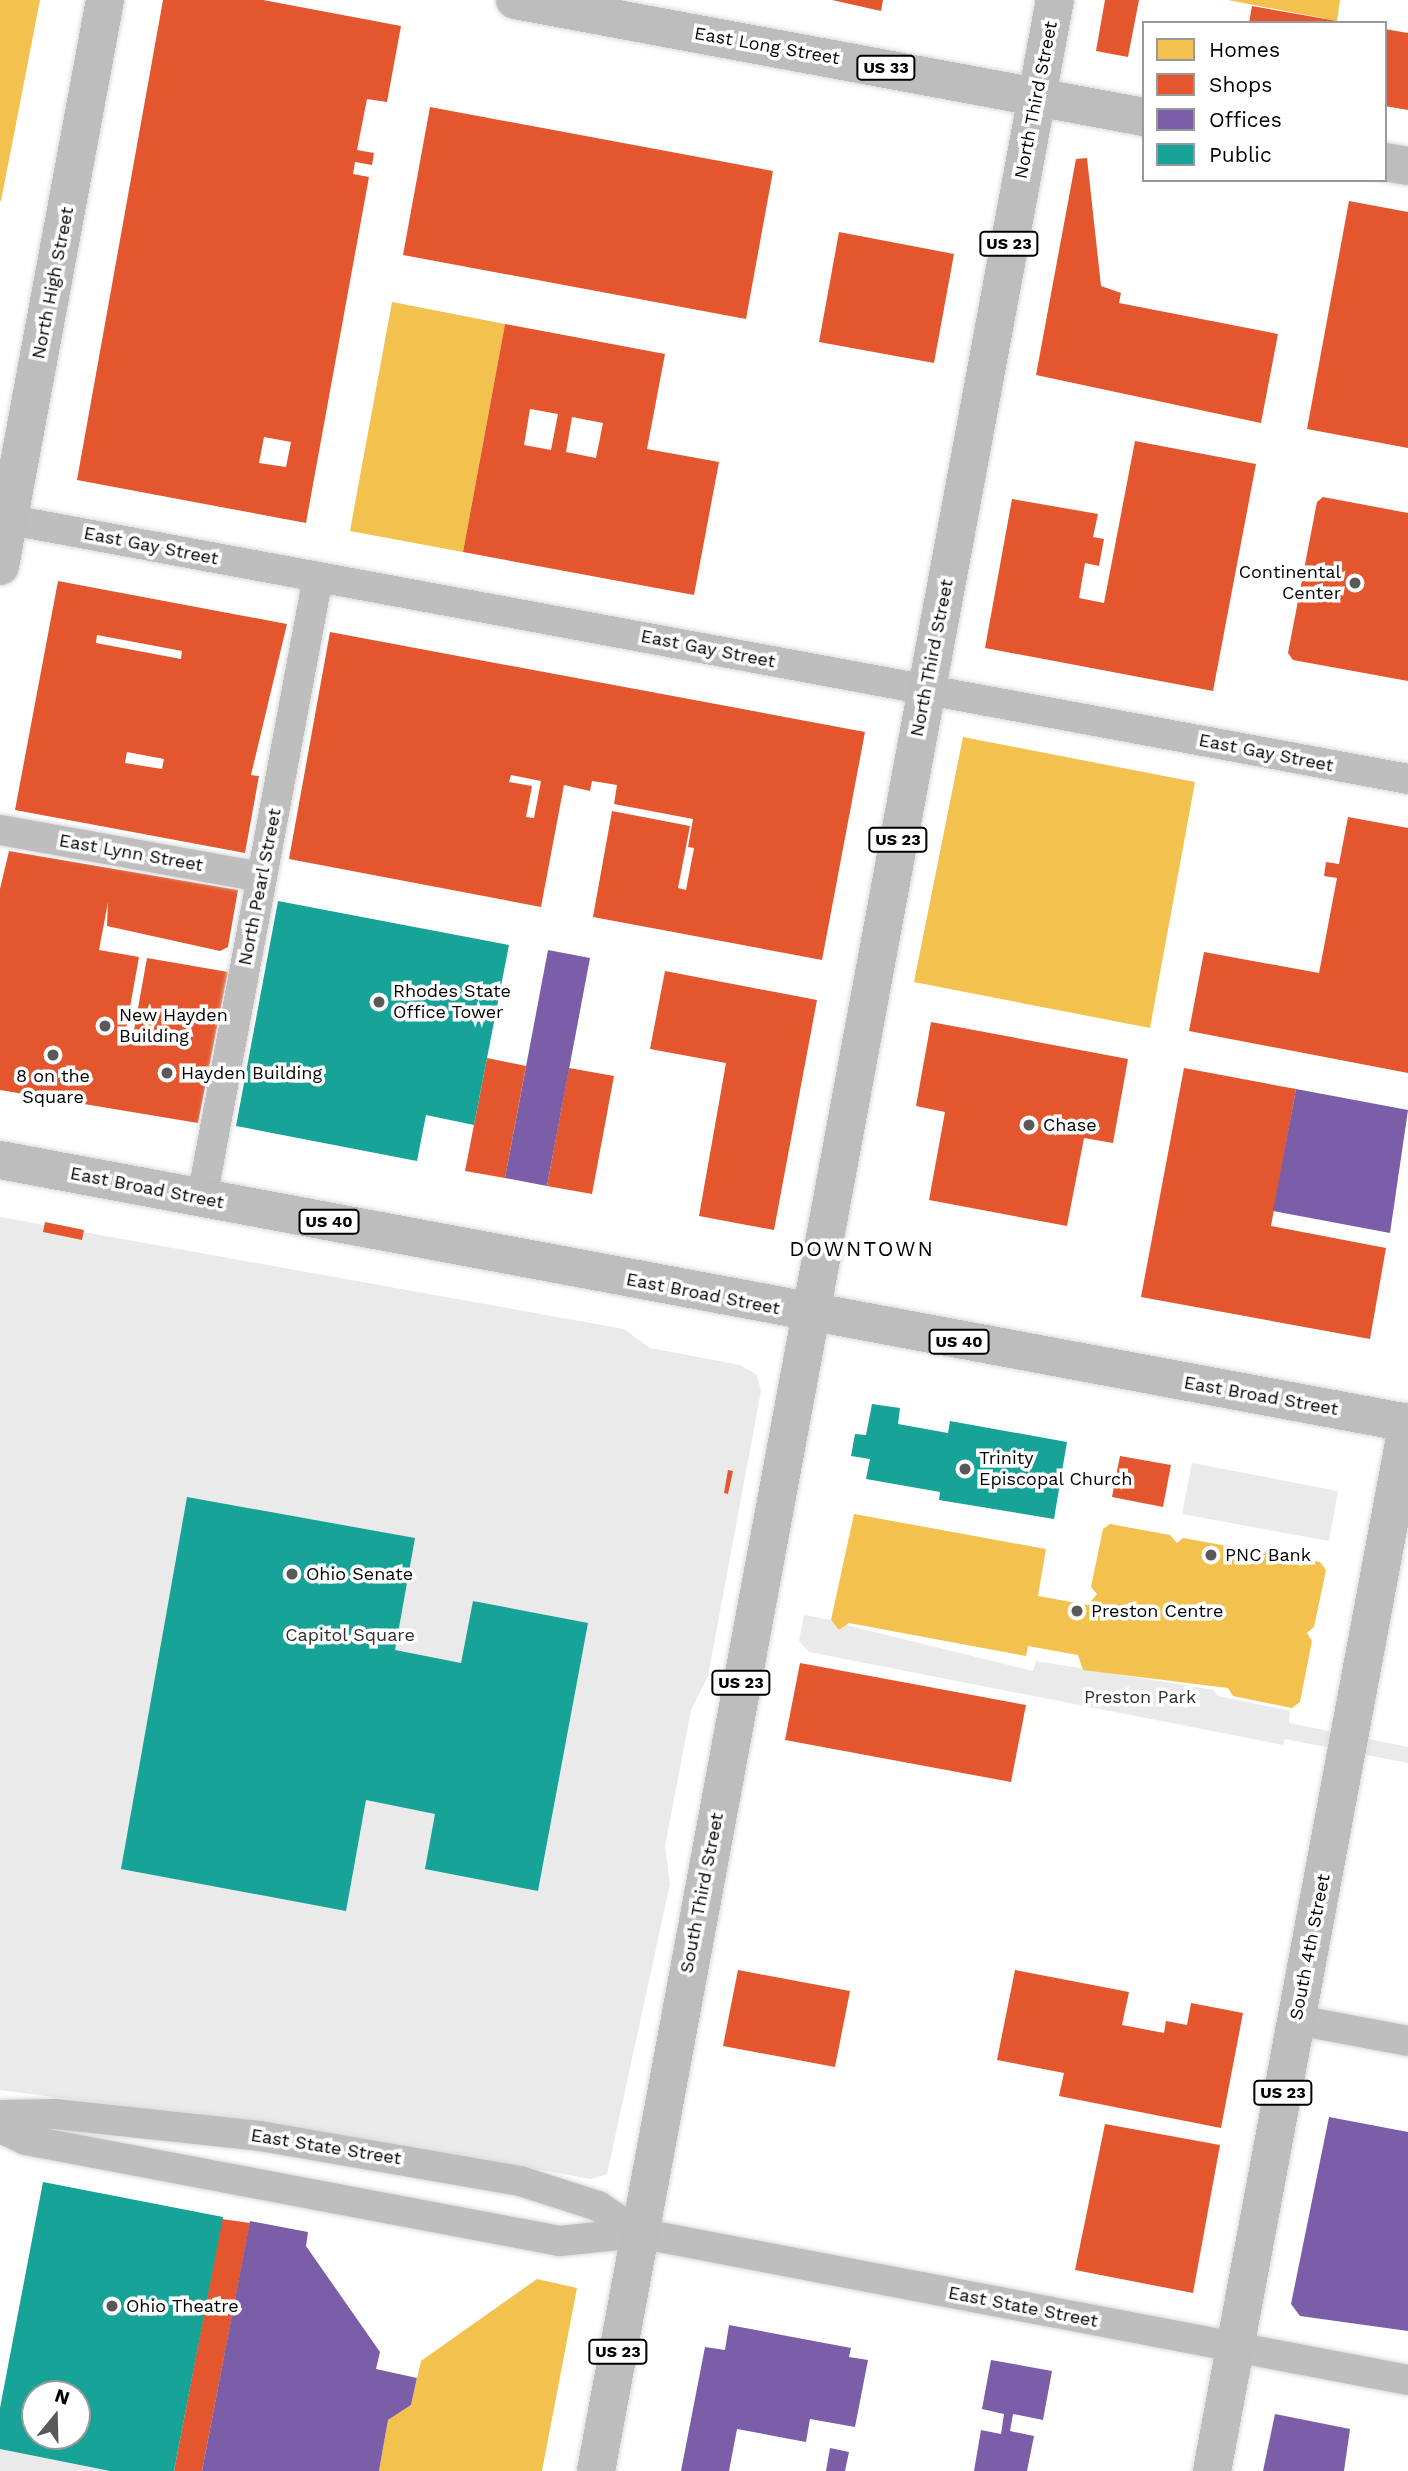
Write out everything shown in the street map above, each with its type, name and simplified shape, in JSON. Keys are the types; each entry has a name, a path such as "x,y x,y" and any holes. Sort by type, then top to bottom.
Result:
{"main road":[{"name":"North High Street","path":"0,566 4,518 105,0"},
{"name":"East Long Street","path":"515,0 1142,117"},
{"name":"North Third Street","path":"808,1315 1055,0"},
{"path":"1387,162 1408,166"},
{"name":"East Broad Street","path":"0,1160 808,1315 1408,1423"},
{"name":"South Third Street","path":"596,2471 808,1315"},
{"name":"South 4th Street","path":"1212,2471 1408,1423"}],"street":[{"name":"East Gay Street","path":"4,518 1408,779"},
{"name":"North Pearl Street","path":"202,1198 318,577"},
{"name":"East Lynn Street","path":"0,830 262,877"},
{"path":"1297,2020 1408,2041"},
{"name":"East State Street","path":"0,2115 55,2114 260,2136 494,2176 598,2206 638,2233"},
{"name":"East State Street","path":"0,2128 39,2143 560,2241 638,2233 1408,2380"}],"green space":[{"name":"Capitol Square","path":"0,1217 624,1329 650,1348 740,1365 757,1375 761,1391 708,1676 691,1710 665,1846 670,1884 607,2174 591,2179 322,2132 0,2090"},
{"path":"1192,1463 1338,1491 1329,1541 1182,1514"},
{"name":"Preston Park","path":"804,1615 831,1620 839,1630 846,1625 1033,1671 1036,1661 1214,1690 1218,1696 1290,1711 1289,1723 1408,1747 1408,1763 1285,1739 1283,1745 809,1652 799,1641"},
{"path":"0,2449 110,2471 0,2471"}],"building: Homes":[{"path":"0,0 40,0 1,201 0,201"},
{"path":"1228,0 1340,0 1337,21"},
{"path":"392,302 505,324 463,552 350,531"},
{"path":"963,737 1195,782 1150,1028 914,982"},
{"name":"Preston Centre","path":"854,1514 1046,1549 1038,1596 1088,1605 1097,1594 1091,1587 1103,1529 1110,1524 1170,1535 1177,1543 1183,1538 1250,1550 1255,1557 1262,1551 1320,1562 1326,1570 1314,1627 1307,1633 1312,1641 1300,1702 1292,1708 1233,1696 1228,1688 1083,1670 1078,1655 1028,1646 1026,1656 849,1623 839,1630 831,1620"},
{"path":"537,2279 577,2288 542,2471 379,2471 388,2420 411,2405 421,2361"}],"building: Shops":[{"path":"163,0 263,0 401,26 387,102 367,99 357,150 374,153 372,165 355,162 353,174 369,177 306,523 77,480","holes":["264,437 291,442 286,467 259,463"]},
{"path":"832,0 883,0 881,11"},
{"path":"1105,0 1139,0 1128,57 1096,51"},
{"path":"1252,6 1337,21 1249,21"},
{"path":"1387,29 1408,33 1408,110 1387,106"},
{"path":"430,107 773,171 746,319 403,255"},
{"path":"1087,158 1101,286 1121,293 1119,303 1278,334 1261,423 1036,375 1076,159"},
{"path":"1349,201 1408,212 1408,448 1307,429"},
{"path":"839,232 954,254 934,363 819,342"},
{"path":"505,324 665,354 647,449 719,462 694,595 463,552","holes":["530,409 558,414 551,450 524,445","572,417 603,423 596,458 566,452"]},
{"path":"1135,441 1256,464 1213,691 985,648 1012,499 1098,514 1093,537 1104,539 1099,566 1085,563 1079,598 1104,603"},
{"name":"Continental Center","path":"1323,497 1408,513 1408,681 1293,660 1288,653 1317,502"},
{"path":"58,581 287,624 251,775 259,776 245,853 15,810","holes":["97,635 182,651 181,659 96,643","127,752 164,759 162,769 125,763"]},
{"path":"330,632 865,732 822,960 593,917 612,811 690,826 678,888 686,890 694,848 688,847 693,819 614,804 617,785 592,781 590,791 564,785 541,907 289,859","holes":["511,775 541,781 534,818 526,817 532,786 509,782"]},
{"path":"1348,817 1408,828 1408,1073 1189,1031 1204,952 1319,973 1337,878 1324,876 1326,862 1339,864"},
{"path":"9,851 238,890 228,947 220,951 107,926 108,902 99,950 139,957 125,1035 133,1036 147,958 228,972 198,1123 0,1090 0,889"},
{"path":"665,971 817,1000 774,1230 699,1216 726,1063 650,1049"},
{"name":"Chase","path":"931,1022 1128,1059 1113,1143 1084,1138 1067,1226 929,1200 945,1112 916,1106"},
{"path":"487,1058 526,1066 505,1178 465,1171"},
{"path":"569,1068 614,1076 592,1194 547,1186"},
{"path":"1184,1068 1296,1089 1271,1226 1386,1248 1370,1339 1141,1297"},
{"path":"45,1222 84,1230 82,1240 43,1232"},
{"path":"1120,1456 1171,1465 1163,1507 1112,1497"},
{"path":"728,1470 733,1471 728,1494 724,1493"},
{"path":"800,1663 1026,1705 1011,1782 785,1740"},
{"path":"738,1970 850,1991 835,2067 723,2046"},
{"path":"1015,1970 1129,1992 1122,2025 1164,2033 1166,2021 1187,2025 1191,2003 1243,2013 1221,2128 1059,2096 1064,2073 997,2060"},
{"path":"1105,2124 1220,2145 1193,2293 1075,2270"},
{"path":"222,2219 250,2223 202,2471 174,2471"}],"building: Offices":[{"path":"548,950 590,958 547,1186 505,1178"},
{"path":"1296,1089 1408,1110 1390,1233 1273,1211"},
{"path":"1329,2117 1408,2132 1408,2331 1300,2316 1291,2304"},
{"path":"250,2221 308,2232 306,2246 380,2352 376,2369 417,2378 411,2405 388,2420 379,2471 202,2471"},
{"path":"729,2325 851,2348 849,2357 868,2360 855,2427 810,2419 806,2442 737,2429 729,2471 681,2471 705,2347 725,2350"},
{"path":"991,2360 1052,2371 1043,2420 1013,2414 1010,2431 1034,2436 1027,2471 974,2471 981,2430 1001,2434 1004,2414 982,2409"},
{"path":"1275,2414 1350,2429 1344,2471 1263,2471"},
{"path":"830,2448 849,2452 845,2471 826,2471"}],"building: Public":[{"name":"Rhodes State Office Tower","path":"278,901 509,945 474,1125 426,1115 417,1161 236,1126"},
{"name":"Trinity Episcopal Church","path":"872,1404 900,1408 898,1424 948,1433 950,1421 1067,1442 1054,1519 939,1500 940,1492 866,1479 870,1459 851,1456 855,1434 866,1435"},
{"path":"187,1497 415,1538 395,1650 461,1663 473,1601 588,1623 538,1891 425,1869 435,1814 366,1800 346,1911 121,1869"},
{"name":"Ohio Theatre","path":"43,2182 223,2217 174,2471 110,2471 0,2449 0,2408"}],"place":[{"name":"Continental Center","path":"1355,583"},
{"name":"Rhodes State Office Tower","path":"379,1002"},
{"name":"New Hayden Building","path":"105,1026"},
{"name":"8 on the Square","path":"53,1055"},
{"name":"Hayden Building","path":"167,1073"},
{"name":"Chase","path":"1029,1125"},
{"name":"Trinity Episcopal Church","path":"965,1469"},
{"name":"PNC Bank","path":"1211,1555"},
{"name":"Ohio Senate","path":"292,1574"},
{"name":"Preston Centre","path":"1077,1611"},
{"name":"Ohio Theatre","path":"112,2306"}],"district":[{"name":"DOWNTOWN","path":"862,1249"}]}
